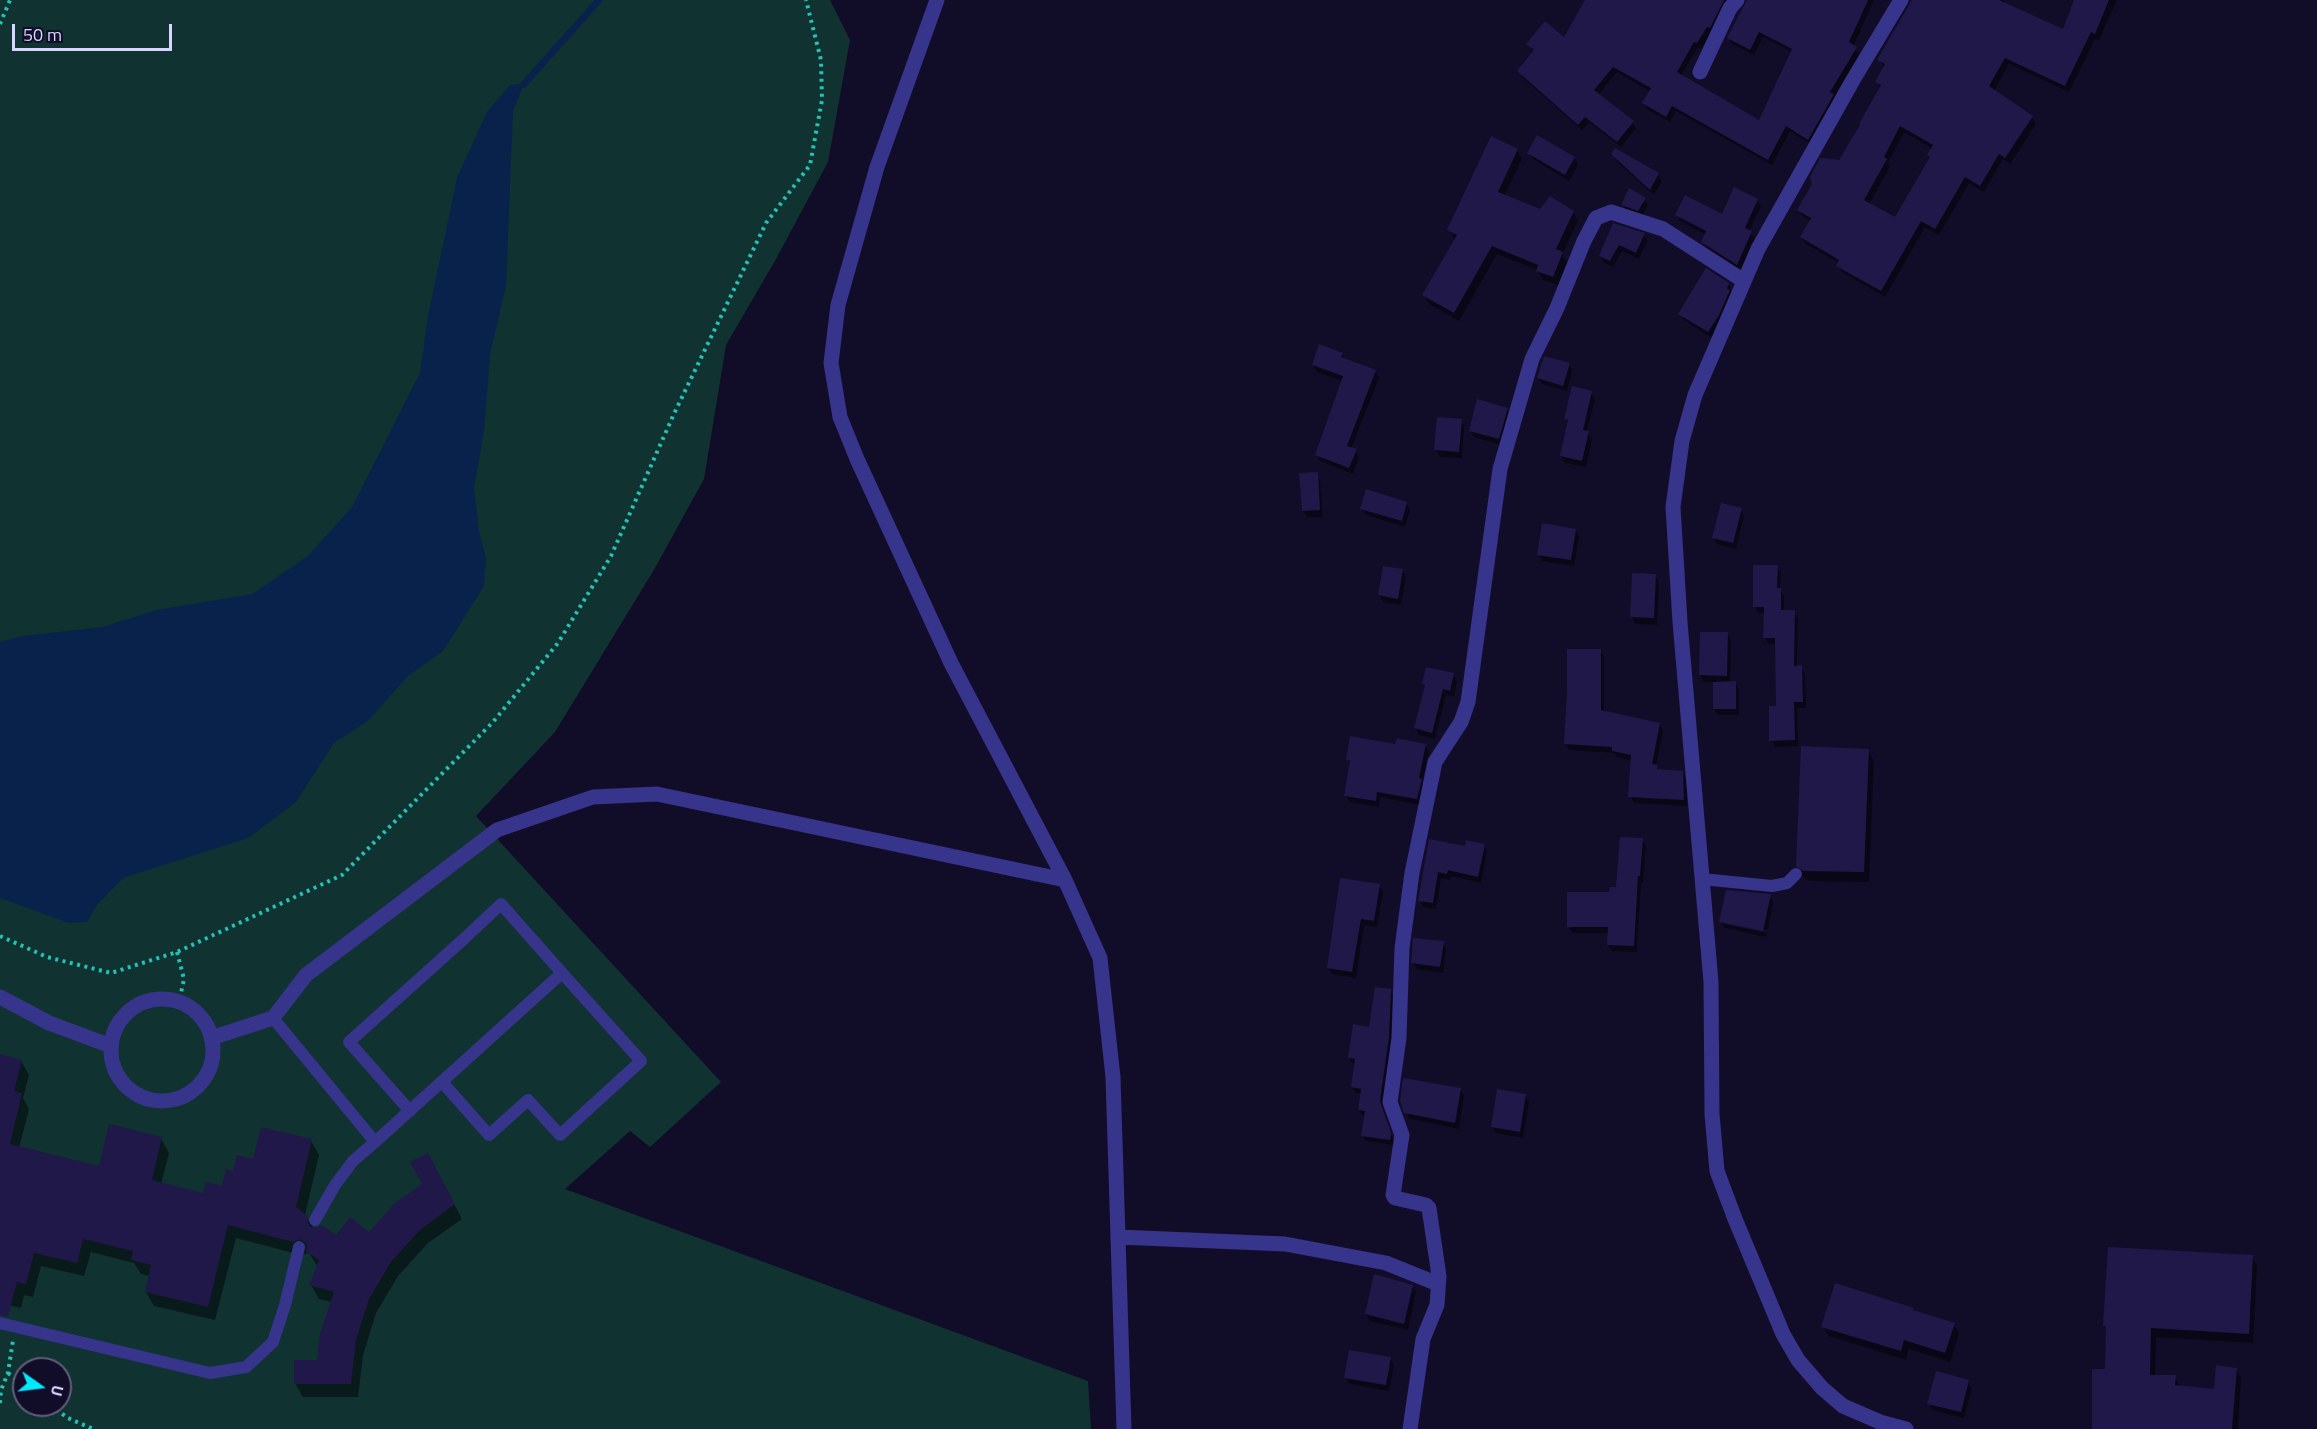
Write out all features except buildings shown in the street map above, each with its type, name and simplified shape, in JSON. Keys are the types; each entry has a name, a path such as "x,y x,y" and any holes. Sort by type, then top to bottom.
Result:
{"street":[{"path":"937,0 877,167 838,305 831,363 840,417 857,459 951,663 1065,880 1100,958 1113,1077 1124,1429"},
{"path":"1700,72 1730,8 1737,0"},
{"path":"1901,0 1769,230 1744,281 1695,395 1682,441 1673,507 1680,622 1711,982 1713,1140 1717,1171 1783,1334 1798,1360 1822,1388 1843,1406 1880,1422 1906,1429"},
{"path":"1410,1429 1423,1338 1437,1305 1438,1284 1429,1208 1426,1205 1395,1198 1393,1195 1402,1135 1401,1128 1392,1113 1390,1102 1400,1038 1402,948 1412,873 1435,762 1461,722 1467,702 1500,469 1532,359 1596,218 1611,212 1630,216 1663,229 1744,281"},
{"path":"211,1038 273,1018 306,975 497,830 593,797 657,794 1065,880"},
{"path":"0,997 49,1023 111,1046"},
{"path":"166,999 179,1002 200,1016 211,1038 213,1050 211,1062 200,1084 189,1093 176,1099 148,1100 135,1094 116,1074 111,1046 114,1033 129,1011 140,1004 166,999"},
{"path":"1118,1238 1285,1244 1386,1263 1438,1284"}],"lane":[{"path":"1702,879 1772,885 1787,883 1796,874"},
{"path":"410,1111 349,1042 501,904 641,1061 560,1135 528,1100 489,1135 442,1082"},
{"path":"315,1220 335,1185 353,1161 562,973"},
{"path":"273,1018 375,1142"},
{"path":"0,1323 210,1373 246,1367 273,1342 285,1305 299,1247"}],"path":[{"path":"0,24 10,0"},
{"path":"0,936 47,957 111,973 177,952 342,875 493,722 558,643 611,556 673,416 766,223 810,165 822,100 821,60 806,0"},
{"path":"177,952 184,980 179,1002"},
{"path":"0,1403 0,1390 8,1373 15,1328"},
{"path":"8,1373 12,1376"},
{"path":"67,1417 93,1429"}],"green space":[{"path":"0,0 830,0 850,40 828,162 776,259 726,345 704,479 655,568 555,732 476,816 721,1082 650,1147 630,1131 565,1189 1088,1381 1091,1429 0,1429"}],"water":[{"path":"524,84 513,111 506,286 490,354 484,431 474,488 479,532 486,558 484,586 443,651 407,677 368,721 334,743 296,802 248,838 123,878 97,905 87,922 69,923 0,898 0,642 22,636 103,627 156,610 252,594 308,556 352,507 420,373 428,316 457,178 487,112 510,85"}],"waterway":[{"path":"524,84 599,0"}]}
